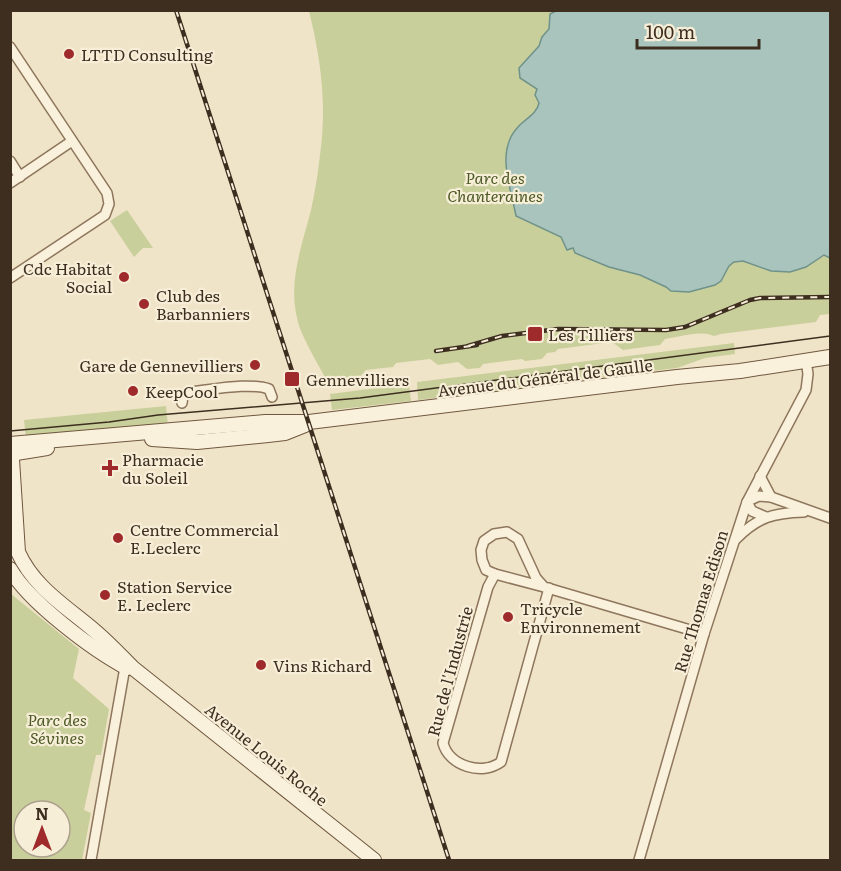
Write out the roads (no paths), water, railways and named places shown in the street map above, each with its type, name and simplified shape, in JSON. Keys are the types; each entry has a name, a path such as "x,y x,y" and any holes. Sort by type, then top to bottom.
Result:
{"main road":[{"name":"Avenue du Général de Gaulle","path":"11,449 278,428 677,377 703,368 740,363 785,363 831,357"},
{"name":"Avenue Louis Roche","path":"11,449 18,552 24,565 40,587 97,633 140,673 374,861"},
{"name":"Avenue Louis Roche","path":"10,569 27,592 99,652 140,673"}],"street":[{"path":"10,47 107,193 109,204 105,215 10,278"},
{"path":"10,183 72,141"},
{"path":"10,161 20,177"},
{"name":"Rue Thomas Edison","path":"639,861 704,633 747,502 806,390 808,374 806,360"},
{"path":"182,403 183,396 189,392 243,387 261,386 269,389 272,397"},
{"path":"760,476 771,497"},
{"path":"766,517 752,511 747,502 759,495 771,497 831,518"},
{"path":"734,542 749,526 766,517 781,513 809,511"},
{"path":"546,587 536,578 518,539 507,532 494,534 484,541 481,550 482,560 486,570 495,574 704,633"},
{"name":"Rue de l'Industrie","path":"495,574 488,587 444,743 445,752 450,759 463,766 480,769 495,766 501,762 546,587"},
{"path":"91,861 125,667"}],"water":[{"path":"556,11 830,11 830,258 824,255 806,267 790,272 771,271 743,261 734,262 729,266 721,281 715,285 689,292 671,291 640,275 609,267 575,253 573,248 567,250 561,237 516,216 506,170 507,147 518,127 536,110 539,103 535,95 537,89 520,78 519,68 539,46 542,37 549,29 550,14"}],"tram line":[{"path":"10,431 158,415 360,398 830,336"}],"railway":[{"path":"176,10 449,860"},
{"path":"468,346 502,336 558,329 666,330 685,327 750,300 830,297"},
{"path":"436,351 477,345"}],"place":[{"name":"LTTD Consulting","path":"69,54"},
{"name":"Cdc Habitat Social","path":"124,277"},
{"name":"Club des Barbanniers","path":"144,304"},
{"name":"Les Tilliers","path":"535,334"},
{"name":"Gare de Gennevilliers","path":"255,365"},
{"name":"Gennevilliers","path":"292,379"},
{"name":"KeepCool","path":"133,391"},
{"name":"Pharmacie du Soleil","path":"110,468"},
{"name":"Centre Commercial E.Leclerc","path":"118,538"},
{"name":"Station Service E. Leclerc","path":"105,595"},
{"name":"Tricycle Environnement","path":"508,617"},
{"name":"Vins Richard","path":"261,665"}],"park label":[{"name":"Parc des Chanteraines","path":"495,186"},
{"name":"Parc des Sévines","path":"57,728"}]}
